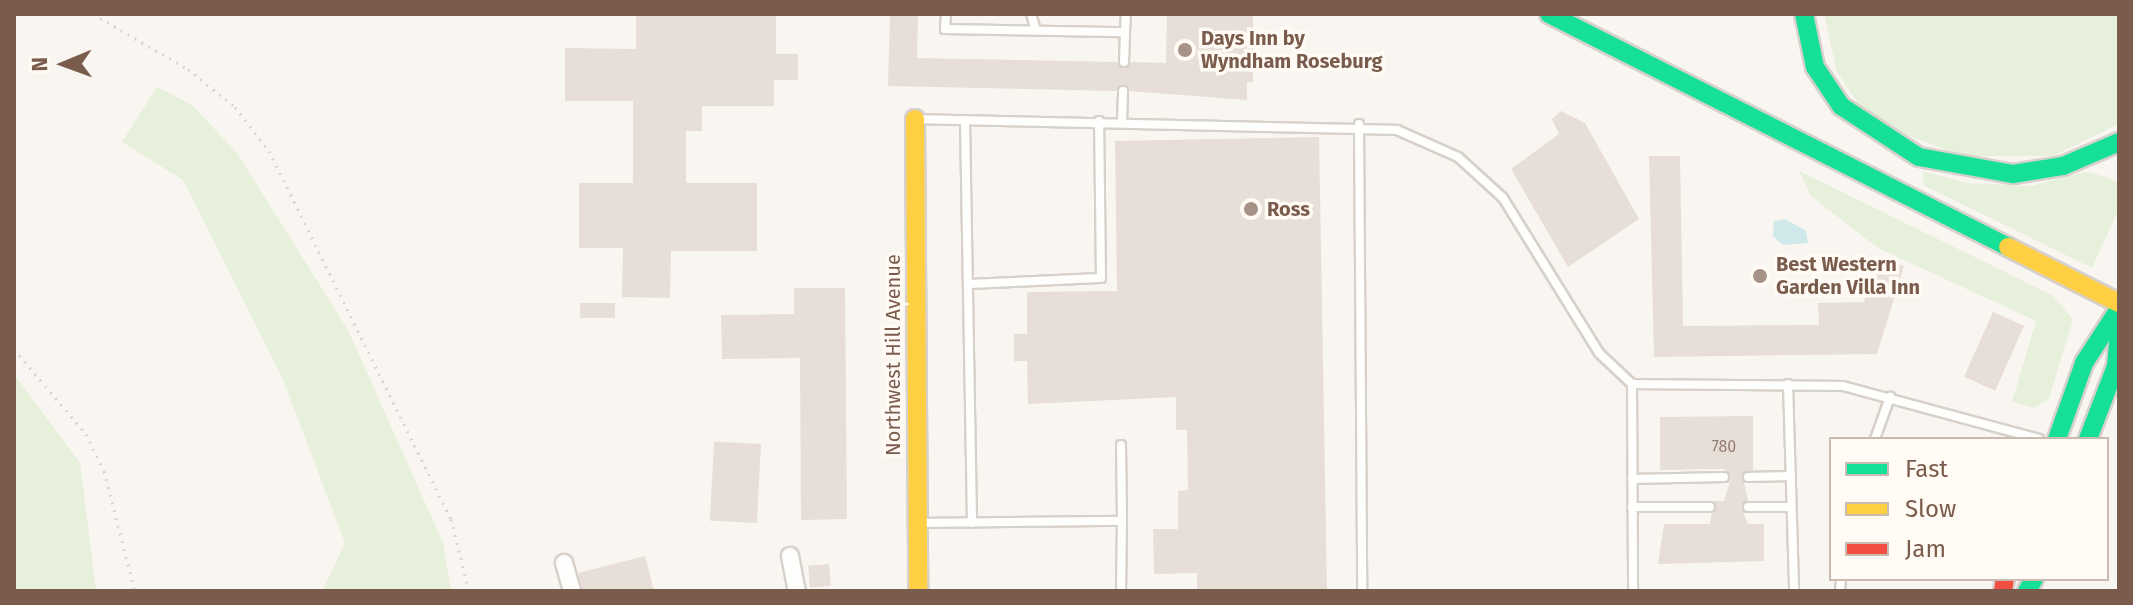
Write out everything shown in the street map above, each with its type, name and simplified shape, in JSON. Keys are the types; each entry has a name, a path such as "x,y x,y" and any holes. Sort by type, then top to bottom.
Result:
{"main road":[{"path":"1549,14 2119,306 2084,363 2058,437"},
{"path":"1804,14 1815,67 1841,106 1919,157 2013,174 2063,166 2119,142"},
{"name":"Northwest Hill Avenue","path":"915,119 915,523 918,591"},
{"path":"2089,437 2116,366 2119,333"}],"street":[{"path":"790,556 797,591"},
{"path":"564,563 572,591"}],"lane":[{"path":"946,14 945,29 1125,32"},
{"path":"1031,14 1036,30"},
{"path":"1124,62 1126,14"},
{"path":"1122,122 1123,91"},
{"path":"915,119 1359,124 1412,135 1475,168 1503,198 1599,353 1632,384 1788,384 1890,397 2032,437"},
{"path":"965,120 972,523"},
{"path":"968,284 1101,278 1099,121"},
{"path":"1359,124 1362,591"},
{"path":"1632,384 1633,591"},
{"path":"1788,384 1794,591"},
{"path":"1876,437 1890,397"},
{"path":"1121,445 1121,591"},
{"path":"1748,477 1791,476"},
{"path":"1632,479 1724,477"},
{"path":"1632,507 1710,507"},
{"path":"1748,507 1791,507"},
{"path":"915,523 1122,521"}],"path":[{"path":"93,14 188,69 235,107 269,151 451,519 469,591"},
{"path":"14,349 86,434 104,471 135,591"}],"green space":[{"path":"1824,14 2119,14 2119,124 2053,156 1963,156 1886,127 1858,103 1837,72"},
{"path":"157,87 192,105 237,153 348,330 443,543 451,591 322,591 345,543 284,382 183,180 122,142"},
{"path":"1799,171 2052,295 2073,319 2049,399 2034,408 2012,402 2036,321 1878,248 1811,196"},
{"path":"1923,171 1966,183 2032,186 2085,172 2107,177 2119,184 2119,208 2092,268 1923,185"},
{"path":"14,374 80,463 96,591 14,591"}],"water":[{"path":"1785,219 1806,231 1808,243 1783,245 1773,236 1774,221"}],"building":[{"path":"636,14 776,14 776,54 798,54 798,80 774,80 774,106 702,106 702,131 686,131 686,183 757,183 757,251 671,251 670,298 622,297 623,248 579,248 579,183 633,183 633,101 565,101 565,48 636,49"},
{"name":"Days Inn by Wyndham Roseburg","path":"890,14 918,14 917,58 1117,62 1125,69 1131,62 1166,63 1167,14 1253,14 1253,82 1247,82 1247,100 1130,91 1124,84 1116,91 888,86"},
{"path":"1561,111 1585,123 1639,219 1568,267 1511,169 1559,134 1552,119"},
{"path":"1319,137 1327,591 1197,591 1197,573 1154,574 1153,529 1178,529 1178,491 1188,490 1187,430 1176,430 1176,397 1028,404 1027,361 1014,361 1014,334 1027,334 1027,292 1117,291 1115,141"},
{"path":"1649,156 1680,156 1683,326 1819,325 1818,303 1864,302 1877,258 1904,266 1877,354 1654,357"},
{"path":"794,288 845,288 847,519 801,520 800,358 722,359 721,315 794,314"},
{"path":"580,303 615,303 615,318 580,318"},
{"path":"1993,312 2024,326 1995,391 1964,377"},
{"path":"1753,416 1753,470 1742,474 1748,500 1741,508 1748,524 1764,524 1764,561 1658,564 1664,524 1710,524 1714,501 1724,501 1731,478 1724,469 1660,470 1660,417"},
{"path":"714,442 761,444 757,523 710,520"},
{"path":"645,556 654,591 583,591 578,573"},
{"path":"829,564 831,586 810,588 808,566"}],"traffic: fast":[{"path":"1549,14 2008,247"},
{"path":"1804,14 1815,67 1841,106 1919,157 2013,174 2063,166 2119,142"},
{"path":"2058,437 2084,363 2119,309"},
{"path":"2089,437 2116,366 2119,333"},
{"path":"2027,591 2033,581"}],"traffic: slow":[{"path":"915,119 918,591"},
{"path":"2008,247 2119,303"}],"traffic: jam":[{"path":"2003,591 2005,581"}],"place":[{"name":"Days Inn by Wyndham Roseburg","path":"1185,50"},
{"name":"Ross","path":"1251,209"},
{"name":"Best Western Garden Villa Inn","path":"1760,276"}]}
